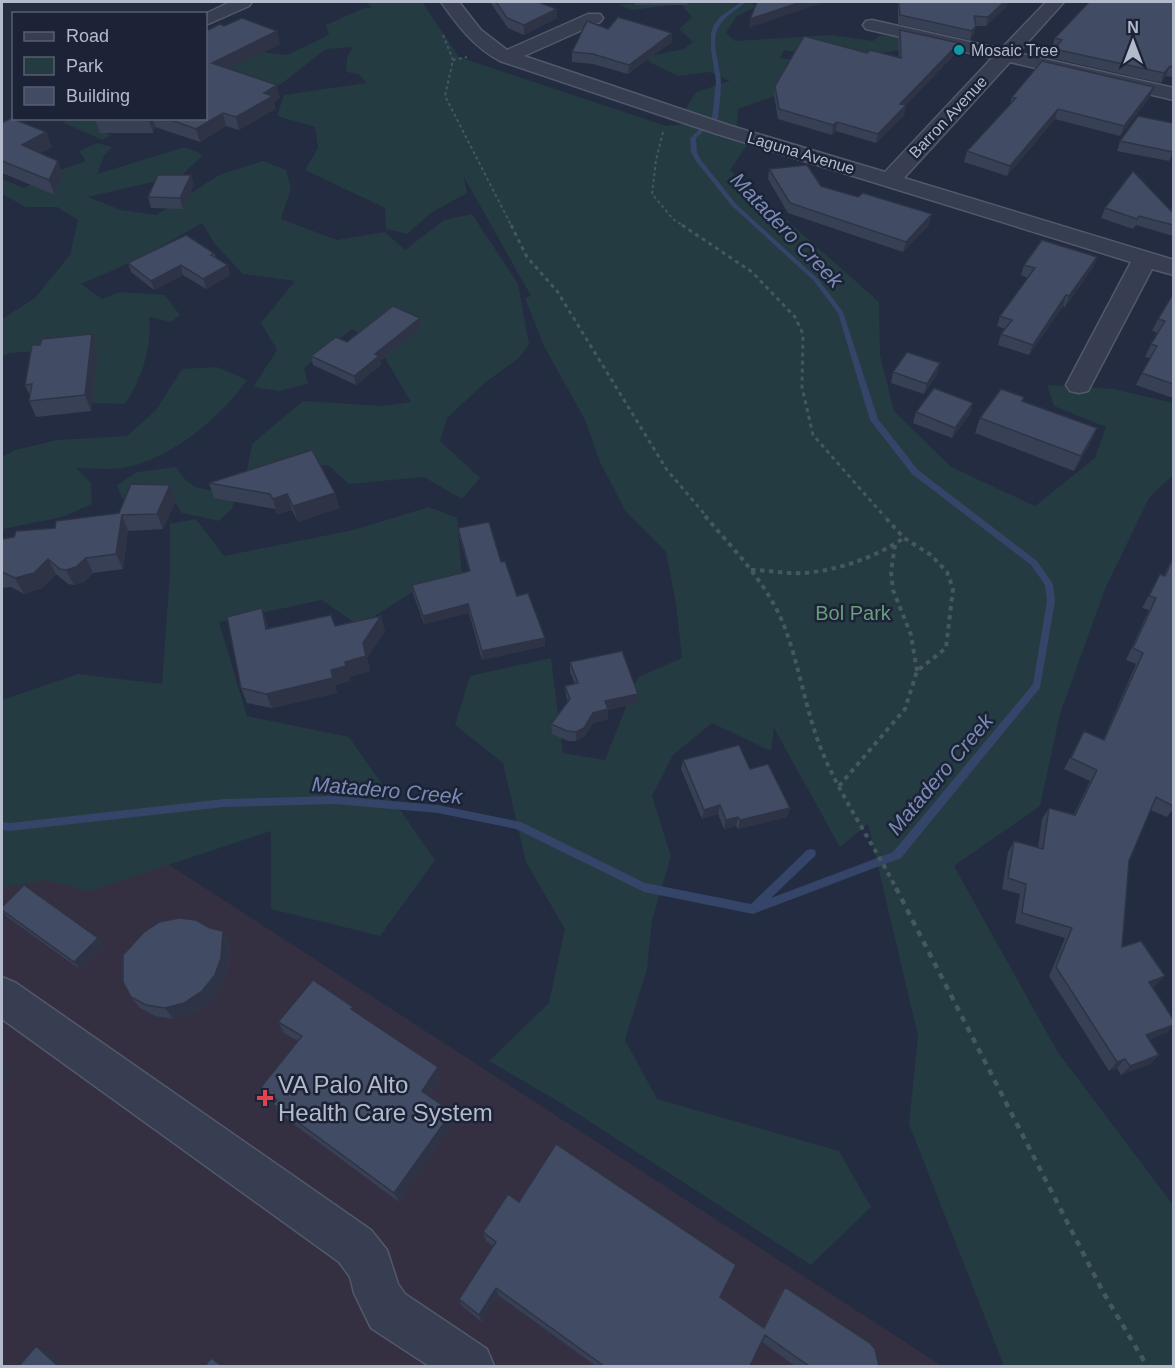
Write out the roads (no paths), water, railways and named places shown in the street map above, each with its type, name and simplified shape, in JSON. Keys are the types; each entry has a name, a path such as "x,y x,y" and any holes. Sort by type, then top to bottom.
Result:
{"street":[{"path":"207,20 243,2"},
{"name":"Laguna Avenue","path":"450,2 472,34 492,51 507,57 721,129 1173,268"},
{"name":"Barron Avenue","path":"890,180 1054,2"},
{"path":"507,57 594,18"},
{"path":"872,25 1173,94"},
{"path":"1079,385 1145,259"},
{"path":"2,996 355,1246 371,1266 377,1293 388,1311 470,1366"}],"waterway":[{"name":"Matadero Creek","path":"2,826 10,827 224,803 334,800 438,809 518,825 644,887 753,909 897,855 1037,685 1051,601 1049,584 1034,563 915,472 874,420 841,313 816,280 734,205 698,160 694,152 693,138 715,118 718,97 714,33 722,18 744,2"},
{"path":"756,905 811,853"}],"place":[{"name":"Mosaic Tree","path":"959,50"},
{"name":"VA Palo Alto Health Care System","path":"265,1098"}],"park label":[{"name":"Bol Park","path":"853,613"}]}
